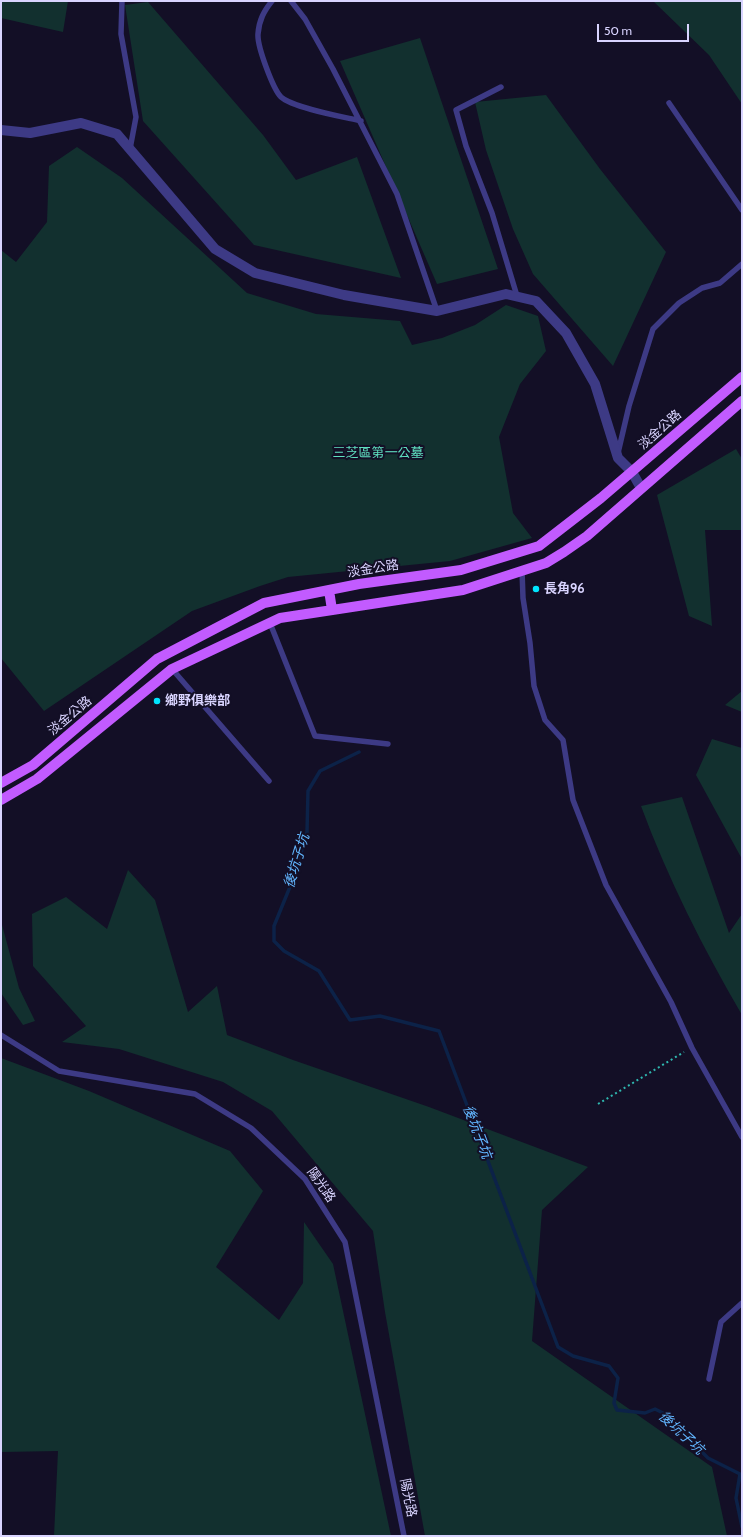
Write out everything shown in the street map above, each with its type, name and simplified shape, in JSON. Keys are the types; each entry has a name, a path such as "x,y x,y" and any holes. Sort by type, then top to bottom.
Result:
{"main road":[{"name":"淡金公路","path":"1,783 33,765 157,659 264,603 360,584 461,570 539,546 601,498 742,377"},
{"path":"1,800 36,779 172,669 280,618 463,590 546,563 587,536 742,401"},
{"path":"329,590 332,610"}],"street":[{"path":"1,130 30,133 81,123 117,134 215,249 255,273 344,295 437,311 506,294 536,301 566,333 595,384 618,458 632,472 641,488"}],"lane":[{"path":"122,1 121,34 136,117 130,150"},
{"path":"272,1 263,12 258,35 267,71 282,97 300,106 361,121"},
{"path":"291,1 305,19 361,121 397,194 437,311"},
{"path":"500,87 456,110 466,146 492,213 517,296"},
{"path":"669,103 742,210"},
{"path":"618,458 629,406 653,329 679,303 702,288 720,283 742,264"},
{"path":"522,570 523,598 530,643 534,686 545,720 563,740 573,800 606,885 671,1002 692,1048 742,1137"},
{"path":"270,623 315,736 388,744"},
{"path":"172,669 270,781"},
{"name":"陽光路","path":"1,1035 59,1071 195,1094 251,1128 305,1179 344,1242 404,1536"},
{"path":"709,1379 722,1322 742,1303"}],"path":[{"path":"598,1104 692,1048"}],"green space":[{"path":"1,1 68,1 63,32 1,18"},
{"path":"653,1 742,1 742,104 709,55"},
{"path":"148,2 263,135 296,180 357,157 401,278 254,245 143,121 125,5"},
{"path":"420,38 498,269 437,284 340,61"},
{"path":"546,95 600,169 666,252 613,366 533,274 513,229 486,150 475,102"},
{"name":"三芝區第一公墓","path":"77,147 122,178 247,293 316,314 400,321 412,345 442,338 475,325 506,305 538,316 546,351 520,384 499,437 513,513 532,538 450,561 288,577 260,586 192,611 44,711 1,658 1,250 16,262 47,222 49,166"},
{"path":"736,449 742,459 742,530 705,530 712,626 689,616 657,495"},
{"path":"742,691 742,712 725,705"},
{"path":"712,739 742,748 742,859 696,775"},
{"path":"682,797 729,933 742,914 742,1015 687,913 651,833 641,806"},
{"path":"128,870 155,900 188,1012 217,986 227,1035 293,1060 429,1107 588,1167 542,1210 532,1341 712,1467 727,1536 425,1536 385,1312 373,1231 272,1111 223,1082 119,1049 62,1042 86,1026 33,966 32,914 66,897 107,929"},
{"path":"1,921 19,988 35,1021 23,1025 1,993"},
{"path":"1,1058 89,1091 230,1151 263,1191 216,1267 279,1320 303,1283 304,1222 333,1264 391,1536 54,1536 58,1451 1,1452"}],"waterway":[{"name":"後坑子坑","path":"359,752 320,771 308,791 307,832 294,877 274,926 274,941 284,951 319,971 350,1020 380,1016 439,1031 558,1347 573,1356 609,1366 618,1378 614,1403 617,1410 645,1413 655,1409 663,1413 708,1458 740,1474 736,1498 742,1527"}],"place":[{"name":"長角96","path":"536,589"},
{"name":"鄉野俱樂部","path":"157,701"}]}
